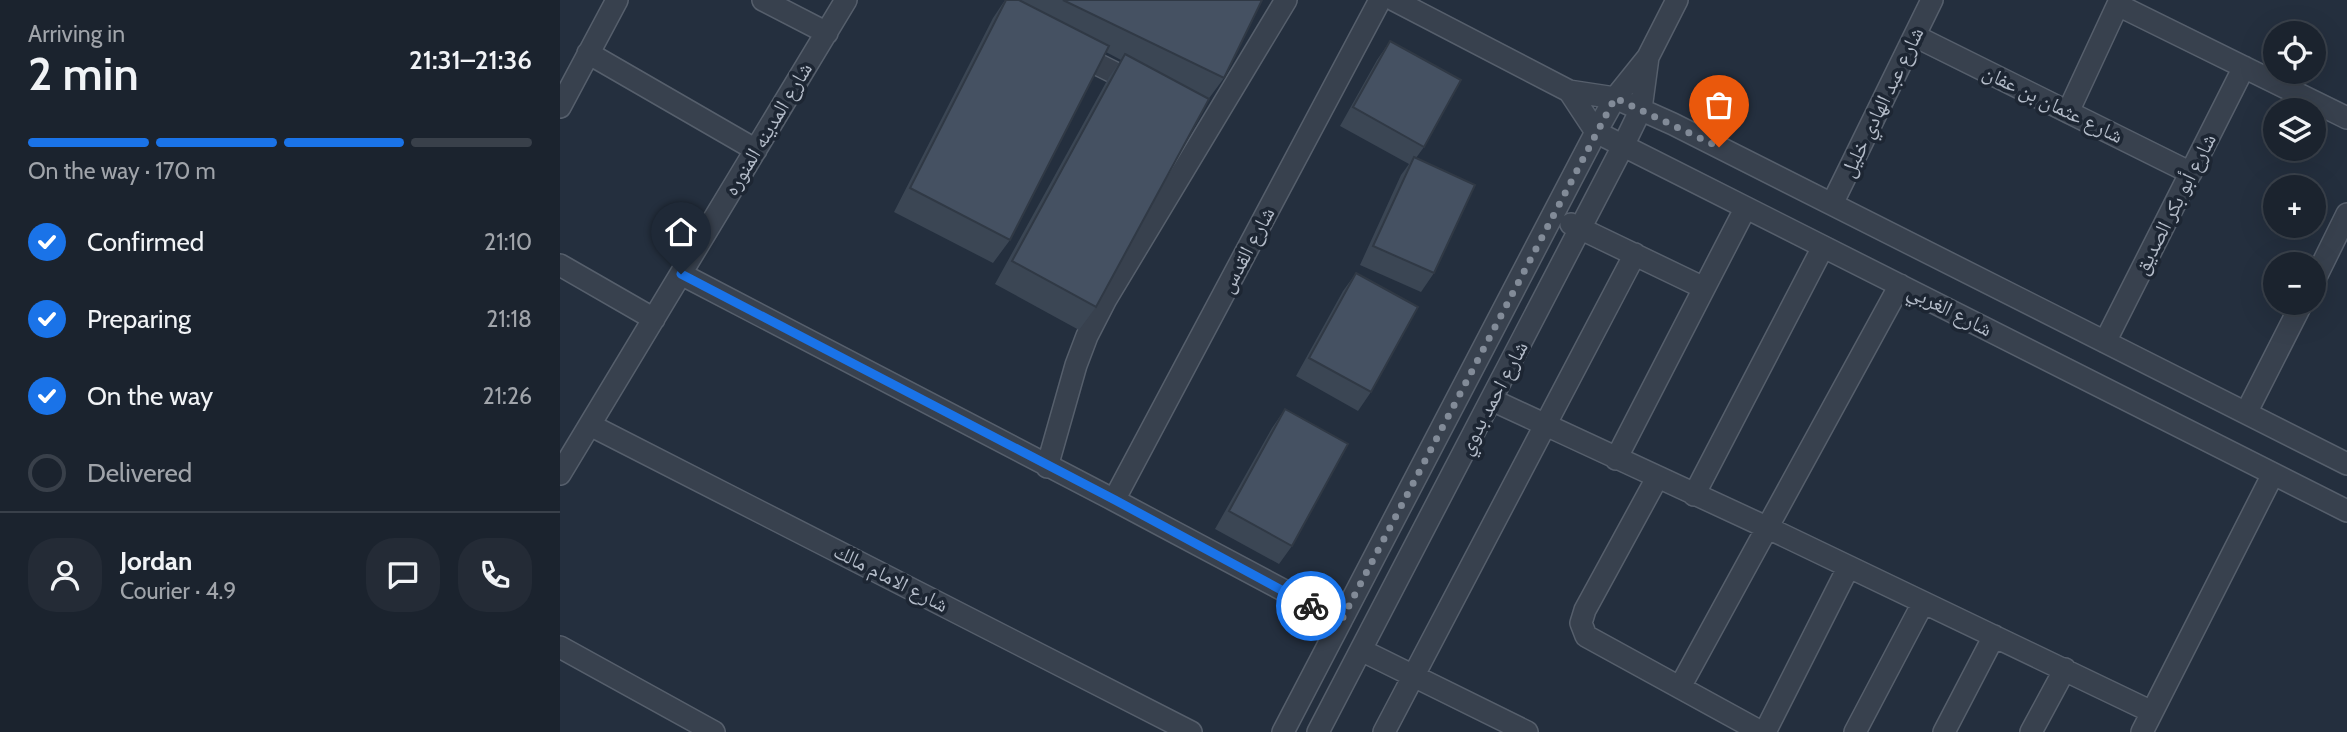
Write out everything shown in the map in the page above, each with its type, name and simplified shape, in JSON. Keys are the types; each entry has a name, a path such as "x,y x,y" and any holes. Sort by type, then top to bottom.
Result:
{"street":[{"path":"560,107 617,0"},
{"path":"763,0 827,33"},
{"name":"شارع المدينه المنوره","path":"560,474 846,0"},
{"path":"1047,467 1087,336 1106,299 1286,0"},
{"name":"شارع القدس","path":"1115,500 1380,0"},
{"name":"شارع الغربي","path":"1394,0 1569,91 1615,98 1641,109 2347,464"},
{"name":"شارع احمد بدوي","path":"1283,732 1615,98 1648,57 1678,0"},
{"name":"شارع عبد الهادي خليل","path":"1832,204 1932,0"},
{"path":"2068,112 2119,2 2347,118"},
{"name":"شارع عثمان بن عفان","path":"1915,36 2191,173"},
{"path":"1054,42 1153,92"},
{"path":"588,53 756,150"},
{"name":"شارع احمد بدوي","path":"1318,732 1623,146 1641,109 1648,57"},
{"name":"شارع أبو بكر الصديق","path":"2105,342 2244,67"},
{"name":"شارع الغربي","path":"1569,91 1597,132 2347,511"},
{"path":"1190,110 1214,123"},
{"path":"1616,459 1745,209"},
{"path":"2326,257 2347,214"},
{"path":"1553,216 1704,288"},
{"path":"1694,495 1823,247"},
{"path":"1384,732 1635,254"},
{"path":"560,265 654,319"},
{"path":"681,274 1341,621"},
{"path":"1680,687 1900,285"},
{"path":"2246,413 2296,315"},
{"path":"1492,400 1766,527 2152,712"},
{"name":"شارع الامام مالك","path":"590,425 1191,732"},
{"path":"2142,732 2273,474"},
{"path":"1657,478 1585,610 1581,623 1586,636 1763,732 1848,568"},
{"path":"1855,732 1923,603"},
{"path":"1944,732 1994,636"},
{"path":"560,647 714,732"},
{"path":"1361,650 1527,732"},
{"path":"2031,732 2065,669"}],"building":[{"path":"1006,0 1019,0 1109,46 1010,240 910,188"},
{"path":"1063,0 1262,0 1224,78"},
{"path":"1390,41 1461,80 1424,147 1353,107"},
{"path":"1125,54 1209,99 1096,307 1012,261"},
{"path":"1414,157 1475,185 1434,273 1373,246"},
{"path":"1356,273 1418,307 1371,392 1309,358"},
{"path":"1285,409 1348,444 1292,546 1229,511"}],"way so far":[{"path":"1311,606 1341,621 1615,98 1719,147"}],"route":[{"path":"681,274 1047,467 1115,500 1311,606"}]}
